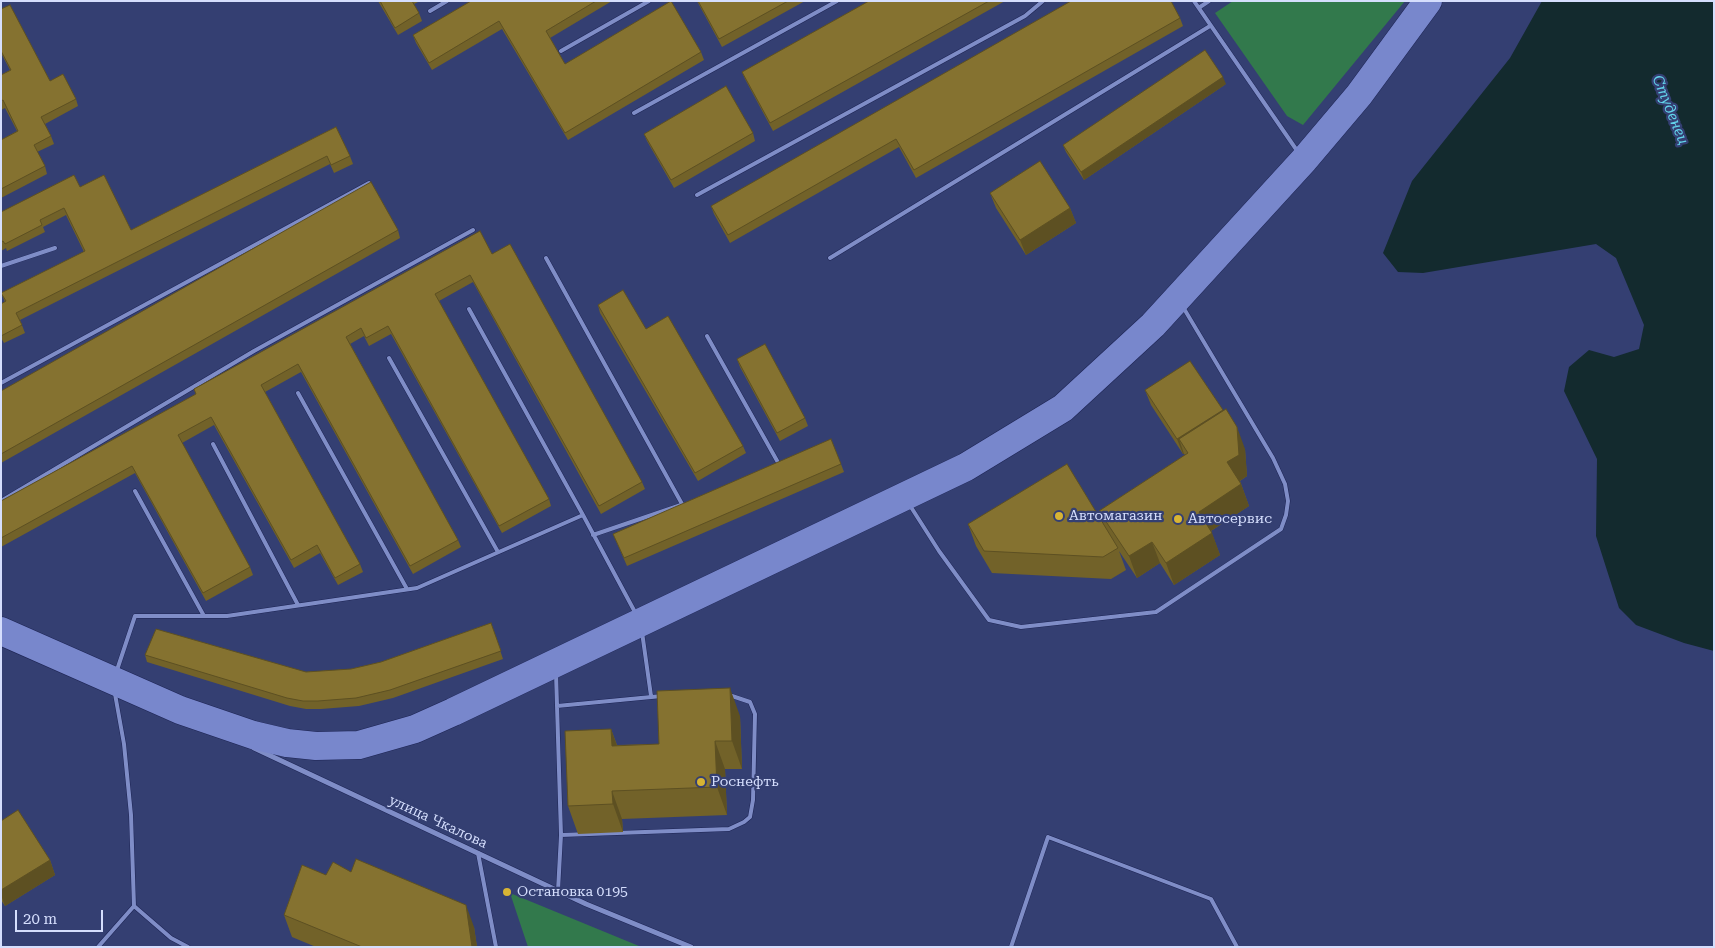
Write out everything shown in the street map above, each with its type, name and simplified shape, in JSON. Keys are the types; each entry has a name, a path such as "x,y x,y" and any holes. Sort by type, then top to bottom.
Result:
{"main road":[{"path":"1,631 180,710 253,735 287,743 316,746 358,744 415,729 966,467 1063,408 1154,325 1304,160 1359,95 1428,1"}],"street":[{"path":"180,710 214,729"},
{"name":"улица Чкалова","path":"247,745 558,891 691,947"}],"lane":[{"path":"430,11 448,1"},
{"path":"562,51 649,1"},
{"path":"634,113 837,1"},
{"path":"697,195 1025,16 1043,1"},
{"path":"1194,1 1200,7 1210,26 1304,160"},
{"path":"1200,7 1209,1"},
{"path":"830,258 1210,26"},
{"path":"1,383 369,183"},
{"path":"1,501 254,351 473,230"},
{"path":"1,266 56,248"},
{"path":"546,258 682,504"},
{"path":"904,496 939,552 989,620 1021,627 1156,612 1281,529 1288,501 1285,484 1273,458 1178,298"},
{"path":"469,309 584,514 641,623 651,696"},
{"path":"707,336 780,466"},
{"path":"389,358 498,552"},
{"path":"298,394 407,589"},
{"path":"213,444 298,605"},
{"path":"771,469 788,462"},
{"path":"135,491 204,616"},
{"path":"593,534 691,501"},
{"path":"98,947 134,906 131,815 124,744 113,681 135,616 227,616 417,588 584,514"},
{"path":"556,663 561,835 558,891"},
{"path":"561,835 728,829 744,822 750,817 753,800 755,714 753,707 743,698 721,694"},
{"path":"558,706 651,696 669,696"},
{"path":"1011,947 1048,838 1211,899 1238,947"},
{"path":"478,853 496,947"},
{"path":"134,906 171,938 188,947"}],"green space":[{"path":"1233,1 1405,1 1303,125 1287,116 1215,13"},
{"path":"510,893 639,946 640,947 528,947"}],"water":[{"name":"Студенец","path":"1542,1 1714,1 1714,651 1684,643 1636,625 1619,608 1596,536 1597,459 1564,391 1569,367 1589,350 1614,357 1639,349 1644,325 1616,258 1596,244 1423,273 1398,272 1383,253 1412,181 1510,58"}],"building":[{"path":"380,1 412,1 419,13 395,28"},
{"path":"471,1 596,1 546,31 565,64 671,1 701,52 565,133 499,21 429,63 413,35"},
{"path":"698,1 788,1 719,39"},
{"path":"869,1 989,1 770,123 742,72"},
{"path":"1071,1 1171,1 1180,18 914,170 896,139 728,235 711,206"},
{"path":"10,5 50,81 63,74 76,99 41,117 51,136 34,145 45,166 1,189 1,140 18,131 3,100 1,101 1,75 11,70 1,51 1,9"},
{"path":"1205,50 1223,77 1081,172 1063,145"},
{"path":"726,86 753,133 671,180 644,134"},
{"path":"336,127 350,156 331,165 327,156 16,313 22,325 1,336 1,304 6,301 1,293 85,251 64,208 40,220 42,225 5,244 3,241 1,242 1,212 74,175 80,187 104,175 131,230"},
{"path":"1040,161 1070,208 1020,240 990,193"},
{"path":"371,182 398,230 1,454 1,391"},
{"path":"480,231 492,254 510,244 642,482 599,506 470,275 435,294 549,499 499,526 388,326 366,338 361,328 346,337 458,540 410,566 298,364 261,385 360,564 335,578 317,545 291,560 211,417 178,435 250,567 203,593 132,466 1,538 1,501 196,394 194,389"},
{"path":"623,290 646,329 668,316 743,446 695,473 598,305"},
{"path":"765,344 805,418 777,433 737,359"},
{"path":"1190,361 1223,410 1177,439 1145,390"},
{"name":"Автосервис","path":"1226,409 1237,427 1239,455 1227,462 1241,484 1199,512 1212,533 1166,563 1152,542 1129,556 1099,511 1188,453 1179,439"},
{"path":"831,439 841,464 624,558 613,534"},
{"name":"Автомагазин","path":"1067,464 1118,548 1103,557 984,551 968,524"},
{"path":"491,623 501,651 390,690 356,698 303,701 287,698 145,655 156,629 306,672 351,669 381,662"},
{"path":"730,688 732,741 715,741 717,787 612,791 613,804 568,806 565,731 611,729 612,746 659,744 657,691"},
{"path":"18,810 50,860 1,890 1,821"},
{"path":"356,859 466,905 472,947 362,947 284,915 302,865 326,875 333,862 351,872"}],"place":[{"name":"Автомагазин","path":"1059,516"},
{"name":"Автосервис","path":"1178,519"},
{"name":"Роснефть","path":"701,782"},
{"name":"Остановка 0195","path":"507,892"}]}
